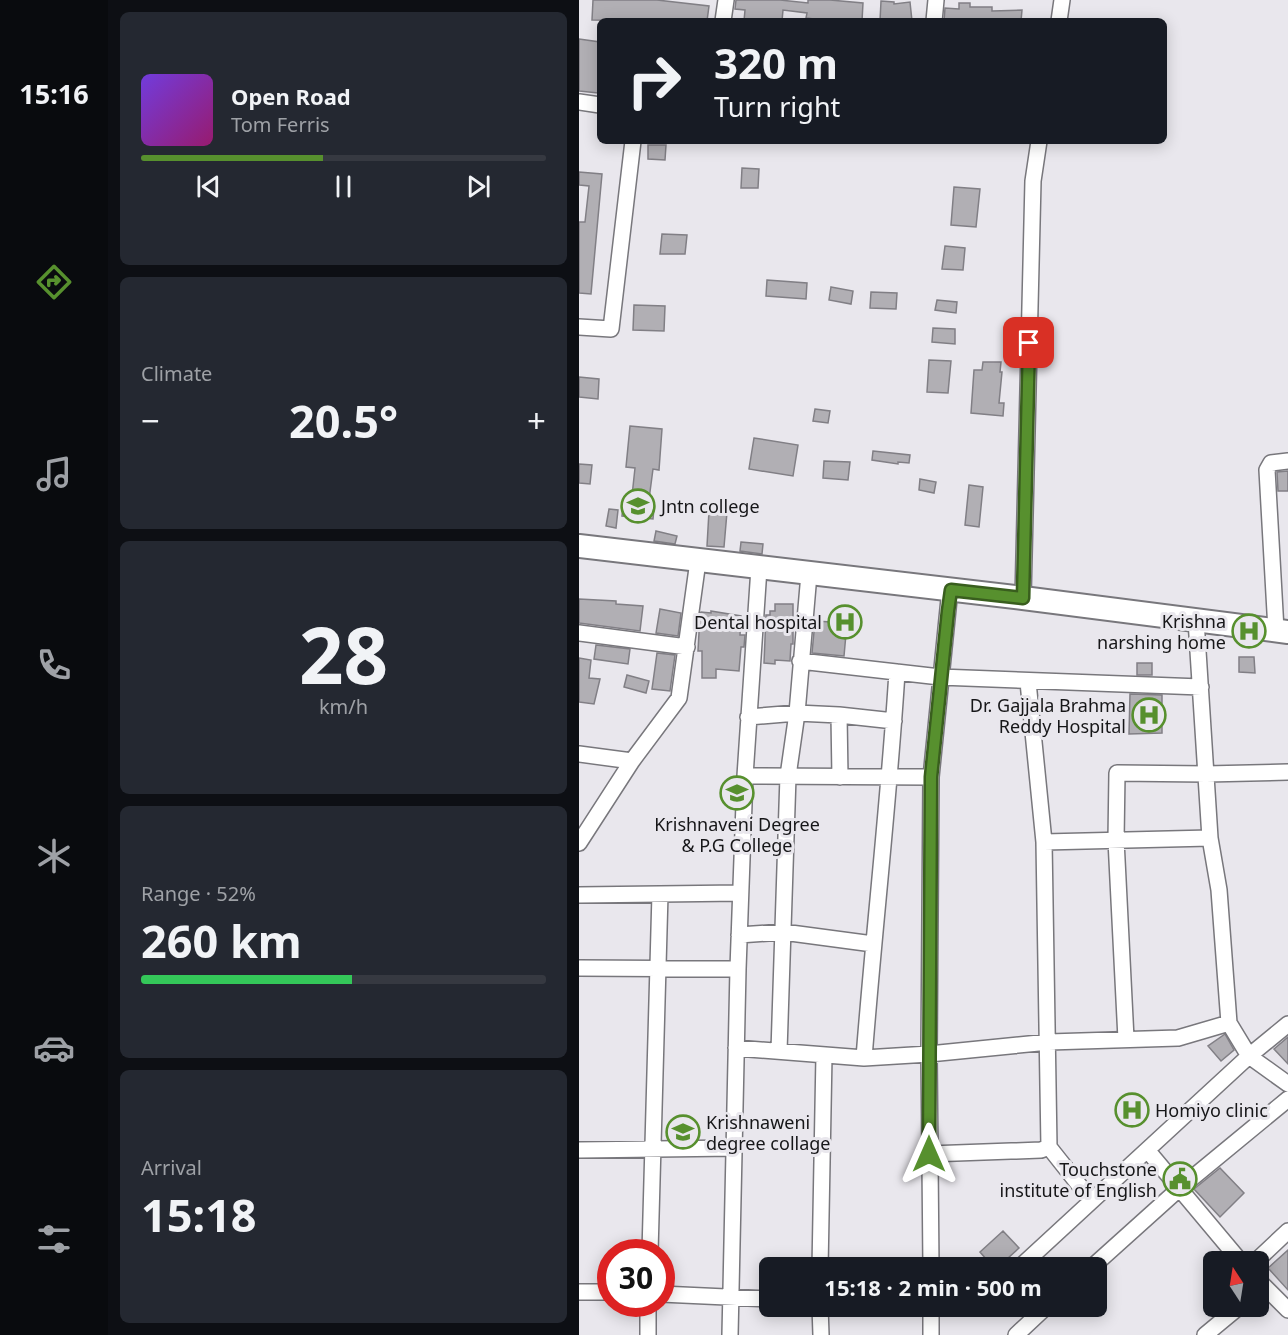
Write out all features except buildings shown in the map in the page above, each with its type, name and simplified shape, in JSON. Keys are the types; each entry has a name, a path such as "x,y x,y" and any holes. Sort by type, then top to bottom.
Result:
{"highway":[{"path":"579,550 698,561 1023,598 1282,631"}],"street":[{"path":"723,18 726,0"},
{"path":"934,18 936,0"},
{"path":"1059,18 1062,0"},
{"path":"579,102 597,105"},
{"path":"579,327 611,329 633,144"},
{"path":"1023,598 1033,181 1039,144"},
{"path":"1282,631 1267,470 1271,464 1288,461"},
{"path":"579,843 632,761 679,698 698,561"},
{"path":"730,1335 740,893 748,717 759,568"},
{"path":"779,1051 788,776 797,713 809,574"},
{"path":"931,1257 929,1054 931,777 951,590"},
{"path":"1196,620 1210,838 1219,890 1229,1023 1249,1056 1288,1084"},
{"path":"579,633 687,647"},
{"path":"800,661 940,677 1201,687"},
{"path":"864,1058 890,778 897,672"},
{"path":"1027,682 1044,842 1049,1147 1091,1200"},
{"path":"748,717 797,713 894,721"},
{"path":"839,715 840,777"},
{"path":"579,754 632,761"},
{"path":"1126,1039 1116,840 1117,773 1288,772"},
{"path":"745,776 931,777"},
{"path":"1044,842 1210,838"},
{"path":"579,896 740,893"},
{"path":"650,1239 660,894"},
{"path":"739,935 783,932 873,944"},
{"path":"579,968 738,969"},
{"path":"736,1048 864,1058 1049,1042 1177,1038 1229,1023"},
{"path":"1031,1257 1249,1056 1288,1024"},
{"path":"820,1257 824,1054"},
{"path":"1103,1257 1180,1188 1288,1099"},
{"path":"929,1154 1041,1150 1049,1147"},
{"path":"579,1150 734,1148"},
{"path":"1148,1151 1232,1251"},
{"path":"1267,1251 1288,1231"},
{"path":"579,1292 597,1292"},
{"path":"675,1294 759,1299"},
{"path":"1269,1294 1288,1310"},
{"path":"648,1317 648,1335"},
{"path":"820,1317 821,1335"},
{"path":"931,1317 931,1335"},
{"path":"1016,1335 1035,1317"},
{"path":"1205,1335 1227,1317"}],"place":[{"name":"Jntn college","path":"638,506"},
{"name":"Dental hospital","path":"845,622"},
{"name":"Krishna narshing home","path":"1249,631"},
{"name":"Dr. Gajjala Brahma Reddy Hospital","path":"1149,715"},
{"name":"Krishnaveni Degree & P.G College","path":"737,793"},
{"name":"Homiyo clinic","path":"1132,1110"},
{"name":"Krishnaweni degree collage","path":"683,1132"},
{"name":"Touchstone institute of English","path":"1180,1179"}],"route":[{"path":"929,1154 931,777 948,611 951,590 1023,598 1029,343"}]}
